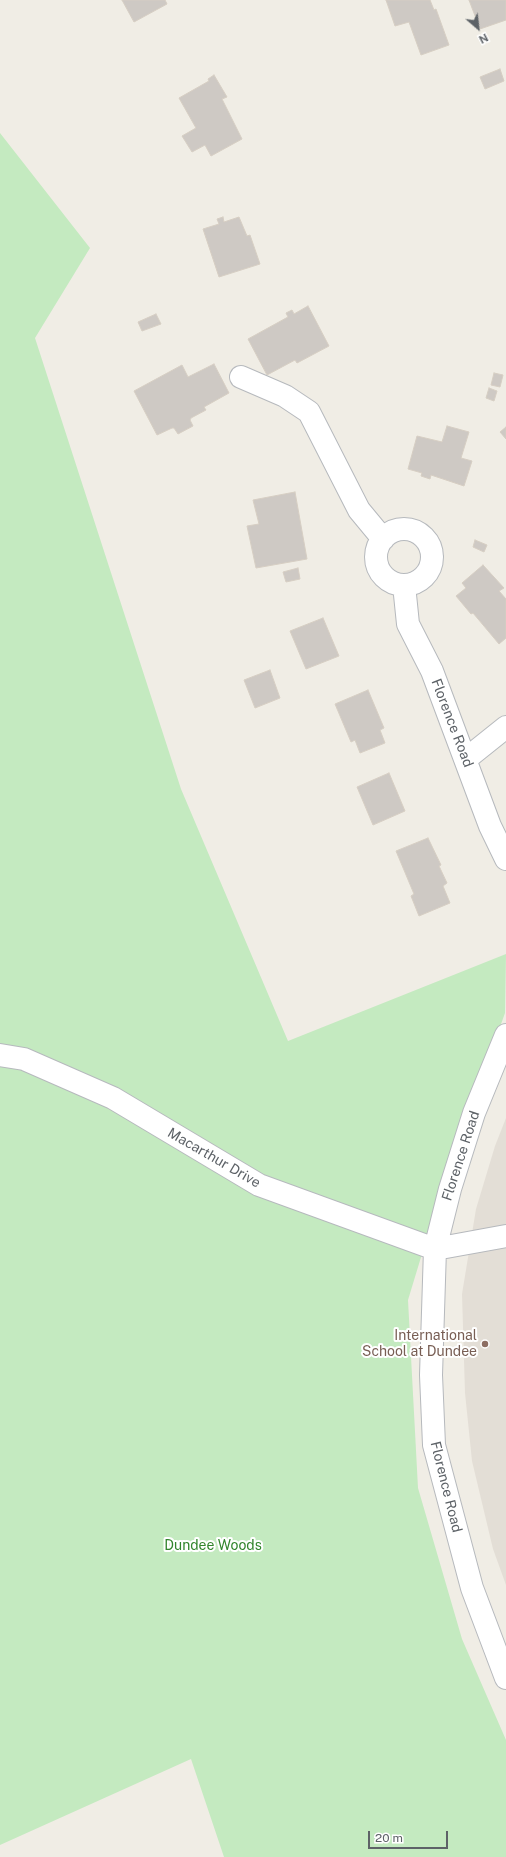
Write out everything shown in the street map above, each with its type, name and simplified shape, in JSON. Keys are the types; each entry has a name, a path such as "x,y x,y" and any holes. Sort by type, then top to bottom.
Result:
{"street":[{"path":"241,377 285,396 309,412 359,510 383,539"},
{"path":"397,529 408,529 419,532 430,545 432,562 428,572 420,581 404,585 389,581 382,575 379,569 376,553 378,545 383,539 397,529"},
{"name":"Florence Road","path":"404,585 408,624 432,671 490,826 506,859"},
{"path":"466,759 506,727"},
{"name":"Florence Road","path":"506,1035 472,1121 450,1189 435,1249 431,1375 434,1445 472,1588 506,1678"},
{"name":"Macarthur Drive","path":"0,1055 24,1059 113,1098 260,1185 435,1249"},
{"path":"435,1249 506,1236"}],"shaded area":[{"name":"International School at Dundee","path":"506,1118 506,1585 493,1549 472,1461 465,1393 462,1294 476,1209 495,1146"}],"green space":[{"name":"Dundee Woods","path":"0,133 90,248 35,338 181,789 288,1041 506,954 505,1013 442,1188 408,1300 418,1488 462,1639 506,1740 506,1857 224,1857 191,1759 0,1845"}],"building":[{"path":"122,0 165,0 167,4 134,22"},
{"path":"386,0 430,0 434,10 436,9 449,45 421,55 409,22 395,26"},
{"path":"469,0 506,0 506,20 480,29"},
{"path":"500,69 504,81 485,89 480,77"},
{"path":"214,75 227,97 222,99 242,139 211,156 205,145 192,152 182,136 196,128 179,98 209,81 208,79"},
{"path":"223,217 224,222 239,217 247,236 250,235 260,264 219,277 203,229 219,224 217,219"},
{"path":"308,306 329,346 297,363 295,360 267,375 248,339 288,317 286,313 292,310 294,314"},
{"path":"156,314 161,324 142,331 138,322"},
{"path":"214,364 229,393 204,407 206,410 191,418 190,420 193,426 178,434 174,428 172,428 157,435 134,391 182,365 188,377"},
{"path":"494,373 503,375 500,387 491,385"},
{"path":"489,388 497,391 494,401 486,398"},
{"path":"447,426 469,432 461,458 472,461 464,486 431,475 430,479 421,476 422,473 408,469 417,436 442,442"},
{"path":"506,427 506,439 500,432"},
{"path":"295,492 307,559 256,568 247,526 259,524 253,500"},
{"path":"475,540 487,545 484,552 473,547"},
{"path":"483,565 504,588 499,591 506,599 506,638 499,644 473,613 471,614 456,596 466,588 462,583"},
{"path":"298,568 300,579 286,582 283,572"},
{"path":"323,618 339,656 306,669 290,631"},
{"path":"270,670 280,698 255,708 244,680"},
{"path":"368,690 384,728 380,730 385,743 360,753 355,740 351,742 335,704"},
{"path":"389,773 405,811 373,825 357,787"},
{"path":"428,838 441,865 439,866 447,883 443,886 450,903 419,916 411,896 414,894 396,851"}],"place":[{"name":"International School at Dundee","path":"485,1344"}]}
